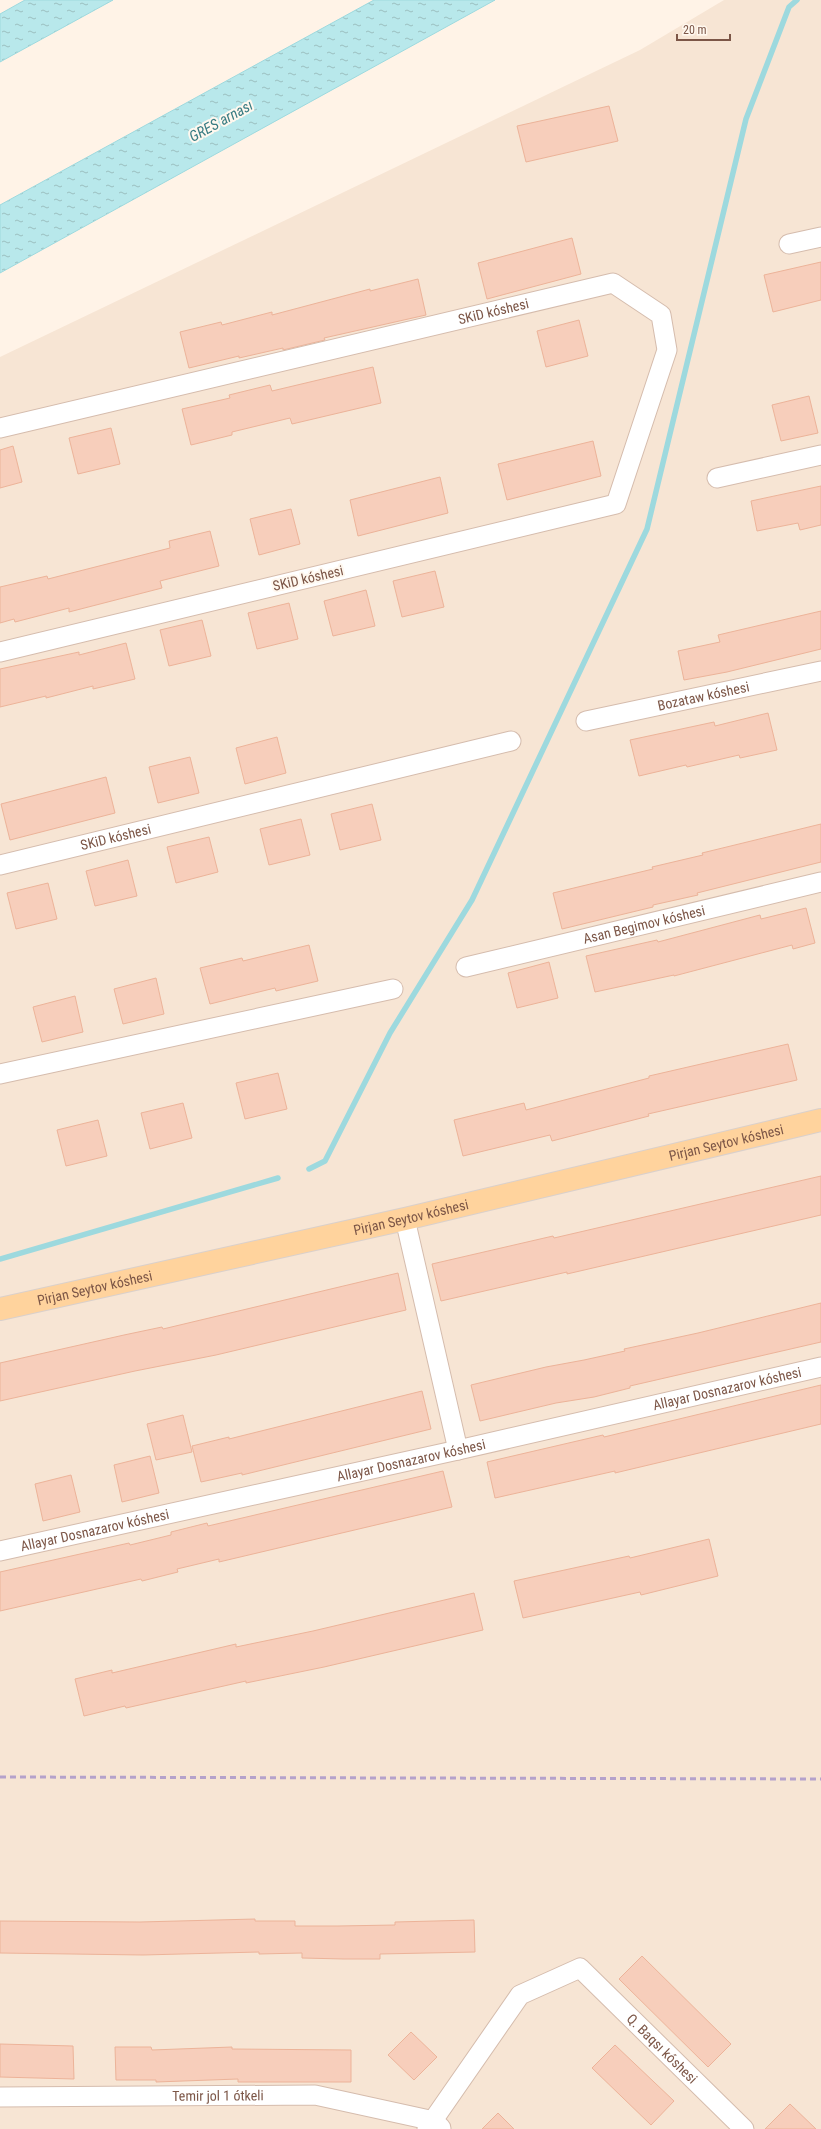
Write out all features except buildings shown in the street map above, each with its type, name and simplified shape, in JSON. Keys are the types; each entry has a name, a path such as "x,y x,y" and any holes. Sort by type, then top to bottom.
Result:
{"main road":[{"name":"Pirjan Seytov kóshesi","path":"0,1309 406,1219 821,1120"}],"street":[{"path":"789,244 821,237"},
{"name":"SKiD kóshesi","path":"0,428 613,283 661,315 667,350 616,504 0,652"},
{"path":"717,478 821,455"},
{"name":"Bozataw kóshesi","path":"586,721 821,671"},
{"name":"SKiD kóshesi","path":"0,865 511,742"},
{"name":"Asan Begimov kóshesi","path":"466,967 821,882"},
{"path":"0,1074 393,989"},
{"path":"406,1219 458,1450"},
{"name":"Allayar Dosnazarov kóshesi","path":"0,1551 458,1450 821,1367"},
{"name":"Q. Baqsı kóshesi","path":"434,2126 520,1995 580,1968 744,2129"},
{"name":"Temir jol 1 ótkeli","path":"0,2097 316,2095 434,2126"}],"shaded area":[{"path":"724,0 821,0 821,2129 0,2129 0,357 640,50"}],"water":[{"path":"25,0 113,0 0,62 0,14"},
{"name":"GRES arnası","path":"374,0 495,0 0,273 0,205"}],"waterway":[{"path":"309,1169 325,1161 390,1033 472,900 647,529 746,119 789,7 797,0"},
{"path":"0,1259 278,1178"}],"railway":[{"path":"0,1777 821,1779"}]}
